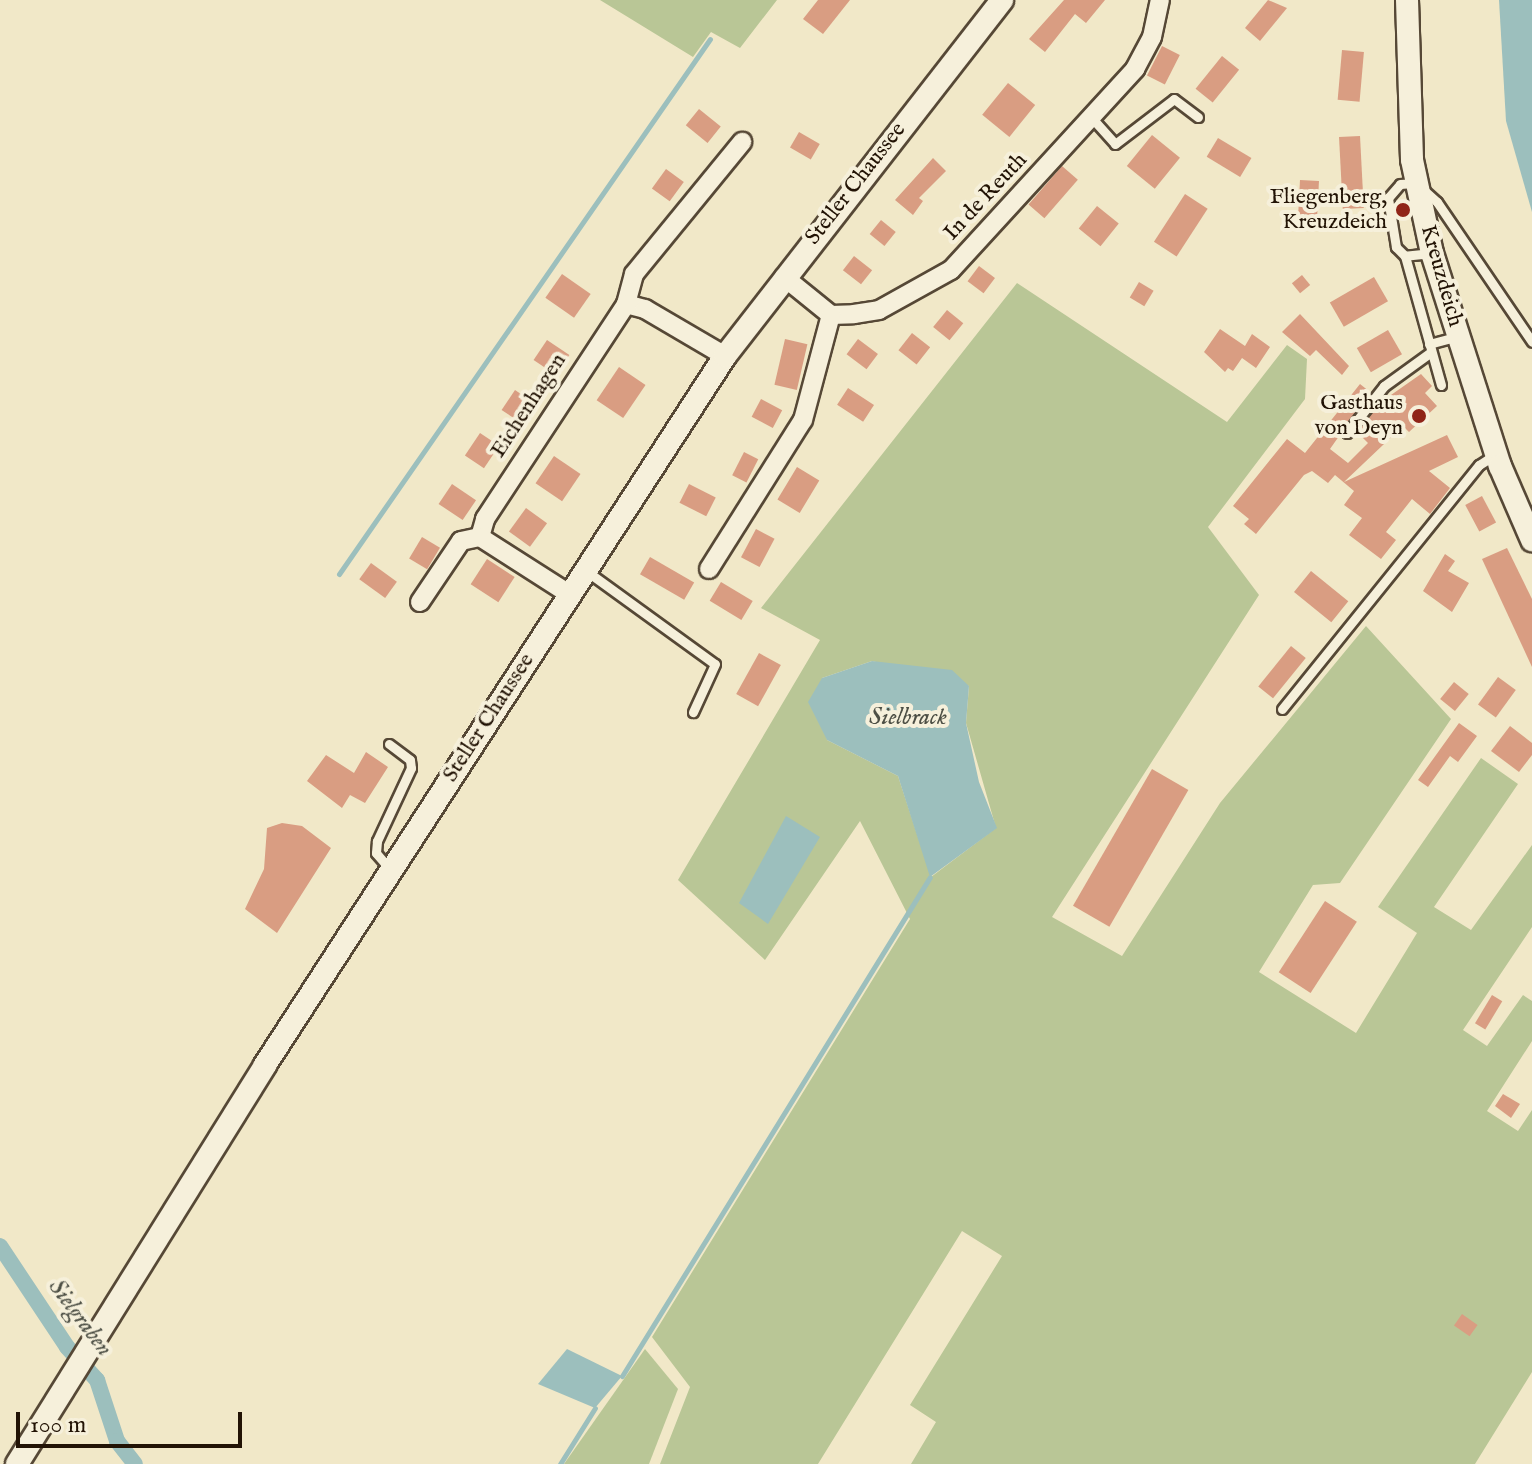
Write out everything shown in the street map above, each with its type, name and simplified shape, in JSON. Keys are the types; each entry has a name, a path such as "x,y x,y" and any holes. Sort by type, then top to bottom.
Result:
{"street":[{"name":"In de Reuth","path":"831,315 879,310 951,270 1135,69 1152,37 1160,0"},
{"name":"Kreuzdeich","path":"1407,0 1408,105 1416,183 1432,253 1496,454 1532,540"},
{"name":"Steller Chaussee","path":"17,1464 391,870 725,356 998,1"},
{"name":"Eichenhagen","path":"480,537 485,519 626,304 634,274 742,142"},
{"path":"709,569 803,420 831,315 784,277"},
{"path":"626,304 645,309 725,356"},
{"path":"420,602 461,541 480,537 569,594"}],"lane":[{"path":"1091,117 1115,144 1174,99 1198,117"},
{"path":"1441,385 1405,256 1396,247 1388,198 1400,184 1416,183 1437,202 1532,342"},
{"path":"1405,256 1432,253"},
{"path":"1347,433 1384,386 1430,348 1458,336"},
{"path":"1282,709 1479,465 1496,454"},
{"path":"585,570 715,664 693,712"},
{"path":"389,744 410,760 411,768 377,841 376,853 391,870"}],"green space":[{"path":"600,0 777,0 740,48 711,32 693,57"},
{"path":"1017,283 1227,422 1287,345 1307,359 1305,399 1208,527 1259,595 1052,917 1122,956 1220,803 1366,626 1451,719 1340,883 1313,885 1259,972 1356,1033 1417,933 1378,907 1481,758 1518,784 1434,907 1471,930 1532,845 1532,927 1463,1030 1487,1046 1523,995 1532,1001 1532,1041 1487,1111 1518,1131 1532,1110 1532,1372 1475,1464 911,1464 936,1422 910,1405 1002,1256 962,1231 818,1464 660,1464 690,1387 652,1337 910,919 860,821 765,960 678,880 820,640 761,608","holes":["872,661 969,686 966,723 996,828 931,877 898,776 827,740 822,678"]},
{"path":"645,1349 678,1389 649,1464 564,1464"}],"water":[{"path":"1499,0 1532,0 1532,212 1506,121"},
{"name":"Sielbrack","path":"872,661 952,670 969,686 966,723 979,782 997,828 930,877 898,776 827,740 808,702 822,678"},
{"path":"786,816 820,837 768,924 739,903"},
{"path":"567,1349 622,1376 595,1408 538,1384"}],"building":[{"path":"818,0 850,0 823,34 803,19"},
{"path":"1064,0 1105,0 1086,23 1075,14 1045,52 1029,39"},
{"path":"1268,0 1287,8 1260,41 1245,28"},
{"path":"1162,46 1180,55 1165,84 1147,75"},
{"path":"1342,50 1364,52 1360,102 1338,100"},
{"path":"1222,56 1239,70 1213,102 1196,89"},
{"path":"1008,83 1035,105 1009,137 982,115"},
{"path":"699,109 721,127 708,143 686,125"},
{"path":"799,132 820,144 811,160 790,148"},
{"path":"1152,135 1180,158 1155,189 1127,166"},
{"path":"1360,136 1364,208 1343,209 1339,137"},
{"path":"1218,138 1251,158 1240,177 1207,157"},
{"path":"933,158 946,171 919,198 923,201 913,215 895,200"},
{"path":"1062,166 1078,180 1044,218 1029,204"},
{"path":"666,169 684,182 670,201 652,188"},
{"path":"1300,180 1319,181 1317,219 1298,218"},
{"path":"1185,194 1208,209 1177,257 1154,242"},
{"path":"1097,206 1119,224 1101,246 1079,229"},
{"path":"881,220 896,232 884,246 870,234"},
{"path":"854,256 872,270 861,284 843,270"},
{"path":"979,266 995,278 984,293 968,281"},
{"path":"562,274 591,294 574,318 545,298"},
{"path":"1302,275 1310,285 1300,293 1292,283"},
{"path":"1374,277 1388,301 1344,327 1330,302"},
{"path":"1139,282 1154,291 1144,306 1130,297"},
{"path":"947,310 963,323 949,340 933,327"},
{"path":"1300,314 1349,366 1342,375 1316,350 1310,356 1282,332"},
{"path":"1220,329 1245,346 1252,334 1270,347 1256,368 1242,358 1233,371 1228,368 1225,372 1204,352"},
{"path":"1388,330 1402,354 1371,372 1357,348"},
{"path":"912,333 930,347 917,364 898,350"},
{"path":"785,339 807,344 797,390 774,385"},
{"path":"858,339 878,354 867,369 847,354"},
{"path":"547,340 569,355 556,375 534,360"},
{"path":"619,367 646,385 623,418 597,400"},
{"path":"1421,374 1432,386 1425,393 1437,406 1409,432 1403,426 1344,482 1447,435 1458,457 1429,471 1450,488 1430,514 1412,499 1386,532 1396,540 1381,559 1349,535 1362,518 1344,505 1354,491 1335,475 1328,483 1312,471 1304,475 1256,534 1244,524 1249,519 1233,506 1287,439 1305,453 1360,384 1370,392 1330,449 1348,463 1368,443 1357,432 1381,402"},
{"path":"848,388 874,405 863,422 837,405"},
{"path":"515,390 536,404 522,424 502,410"},
{"path":"761,399 782,410 773,428 752,417"},
{"path":"480,433 499,446 484,468 465,455"},
{"path":"744,452 758,459 746,482 732,475"},
{"path":"554,456 581,474 562,501 536,483"},
{"path":"797,467 819,480 800,513 777,500"},
{"path":"452,484 476,500 463,520 439,504"},
{"path":"689,484 716,498 706,516 679,503"},
{"path":"1482,496 1496,522 1479,531 1465,505"},
{"path":"526,508 547,523 530,547 509,531"},
{"path":"756,529 775,539 760,567 741,557"},
{"path":"422,537 440,548 427,569 409,558"},
{"path":"1507,548 1532,599 1532,667 1482,559"},
{"path":"1445,554 1455,561 1448,571 1469,583 1452,612 1423,591"},
{"path":"650,557 694,582 684,600 640,574"},
{"path":"487,559 515,577 498,602 471,584"},
{"path":"371,563 397,582 385,598 359,579"},
{"path":"1311,571 1348,601 1331,622 1294,592"},
{"path":"721,582 753,601 741,620 710,601"},
{"path":"1291,646 1306,658 1273,698 1258,686"},
{"path":"759,653 781,665 758,706 736,694"},
{"path":"1498,677 1516,690 1496,717 1478,705"},
{"path":"1454,682 1469,694 1455,711 1440,699"},
{"path":"1459,723 1477,736 1458,762 1450,756 1428,787 1418,780"},
{"path":"1510,726 1532,743 1532,755 1519,772 1491,751"},
{"path":"366,752 388,767 365,803 350,795 342,808 307,781 326,755 354,773"},
{"path":"1152,769 1188,790 1109,927 1073,906"},
{"path":"282,823 302,826 331,848 277,933 245,909 264,869 267,828"},
{"path":"1325,901 1357,922 1311,993 1279,972"},
{"path":"1492,995 1502,1001 1485,1029 1475,1023"},
{"path":"1503,1094 1520,1104 1511,1118 1495,1106"},
{"path":"1462,1314 1478,1325 1470,1336 1454,1325"}],"waterway":[{"path":"339,574 710,39"},
{"path":"622,1376 930,877"},
{"name":"Sielgraben","path":"0,1246 67,1347 97,1380 117,1441 135,1464"},
{"path":"560,1464 595,1408"}],"place":[{"name":"Fliegenberg, Kreuzdeich","path":"1403,210"},
{"name":"Gasthaus von Deyn","path":"1419,416"}]}
